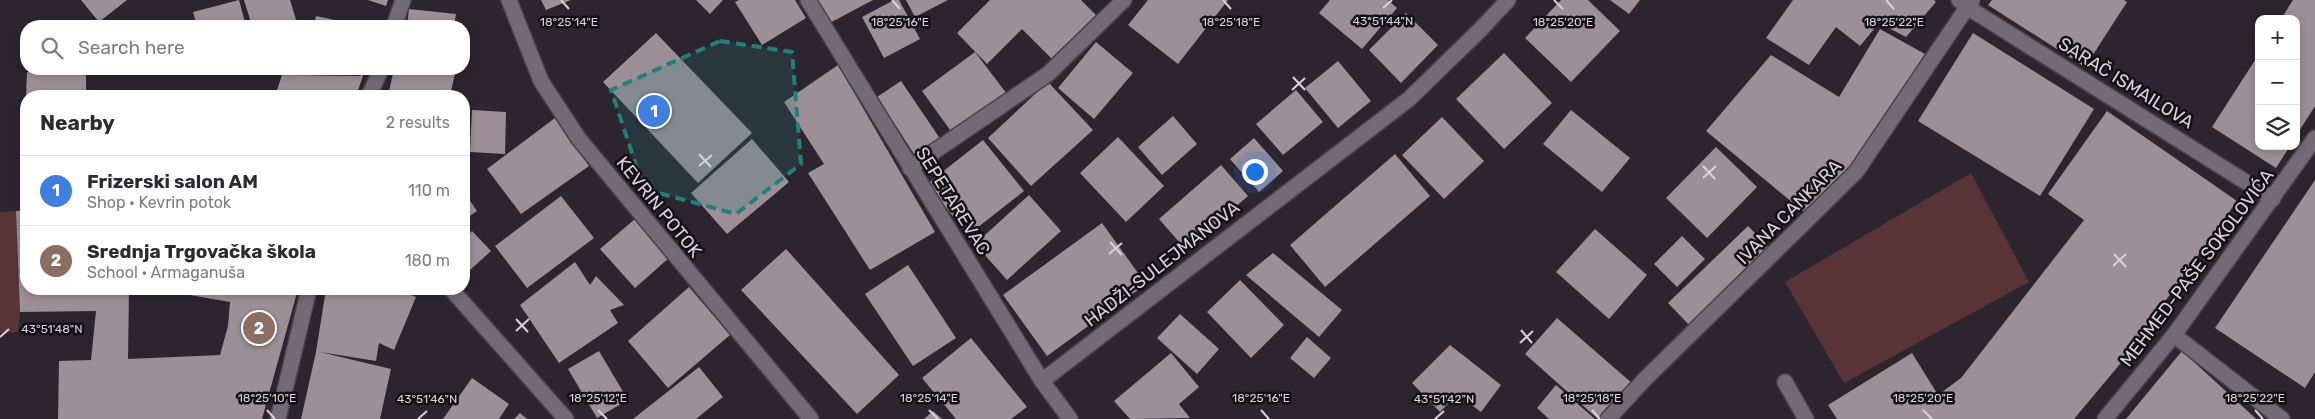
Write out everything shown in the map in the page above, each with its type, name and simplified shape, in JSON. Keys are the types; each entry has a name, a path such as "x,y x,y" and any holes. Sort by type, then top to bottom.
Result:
{"street":[{"path":"396,20 403,0"},
{"name":"KEVRIN POTOK","path":"509,0 541,81 579,139 811,419"},
{"name":"SEPETAREVAC","path":"808,0 1042,380 1070,419"},
{"path":"910,168 1048,74 1124,0"},
{"name":"HADŽI-SULEJMANOVA","path":"1042,380 1409,99 1508,0"},
{"name":"SARAČ ISMAILOVA","path":"1966,2 2274,199"},
{"name":"IVANA CANKARA","path":"1608,419 1645,379 1856,172 1966,2"},
{"path":"372,90 378,75"},
{"name":"MEHMED-PAŠE SOKOLOVIĆA","path":"2105,419 2174,335 2274,199 2315,138"},
{"path":"278,419 308,295"},
{"path":"456,295 566,419"},
{"path":"2174,335 2282,419"},
{"path":"1785,382 1806,419"}],"highlighted area":[{"path":"720,41 792,52 801,164 736,214 644,189 611,90"}],"shaded area":[{"path":"1971,173 2029,282 1844,383 1785,282"},
{"path":"16,211 20,312 18,332 0,333 0,212"}],"building":[{"path":"81,0 127,0 102,20 97,20"},
{"path":"239,0 244,20 195,20 193,12"},
{"path":"244,0 290,0 296,20 250,20"},
{"path":"368,0 388,0 386,6"},
{"path":"541,0 571,0 546,10"},
{"path":"696,0 723,0 710,14"},
{"path":"739,0 795,0 806,18 762,45 735,2"},
{"path":"813,0 873,0 826,25"},
{"path":"894,0 899,0 920,39 884,58 862,17"},
{"path":"906,0 948,0 915,17"},
{"path":"990,0 1081,0 1096,15 1052,59 1022,29 987,64 957,33"},
{"path":"1148,0 1228,0 1178,64 1128,25"},
{"path":"1330,0 1388,0 1397,8 1362,49 1319,13"},
{"path":"1561,0 1588,0 1620,31 1571,82 1525,38"},
{"path":"1610,0 1640,0 1629,14"},
{"path":"1793,0 1934,0 1936,2 1906,37 1879,23 1860,46 1836,27 1809,65 1766,38"},
{"path":"1992,0 2124,0 2127,2 2085,67 1988,5"},
{"path":"2293,0 2315,0 2315,106 2300,130 2300,15 2284,15"},
{"path":"409,9 456,14 455,20 408,20"},
{"path":"1406,13 1438,45 1401,83 1369,50"},
{"path":"316,16 335,20 315,20"},
{"path":"1880,29 1925,54 1903,92 1853,166 1804,212 1706,131 1771,55 1839,97"},
{"path":"656,33 752,133 698,183 603,82"},
{"path":"1973,33 2094,109 2040,196 1918,121"},
{"path":"1096,42 1133,73 1094,119 1058,88"},
{"path":"975,52 1007,94 953,134 922,91"},
{"path":"1504,53 1552,103 1504,149 1456,99"},
{"path":"2255,60 2255,150 2287,150 2276,168 2212,127"},
{"path":"1338,61 1371,101 1338,128 1305,88"},
{"path":"838,65 935,232 870,270 808,173 824,164 784,102"},
{"path":"27,75 86,75 86,90 26,90"},
{"path":"282,75 363,76 358,90 277,90"},
{"path":"393,75 455,75 451,90 389,90"},
{"path":"901,81 941,140 916,157 877,97"},
{"path":"1048,82 1093,130 1031,186 988,138"},
{"path":"1296,90 1323,122 1283,155 1256,124"},
{"path":"472,110 506,112 505,154 470,152"},
{"path":"1571,110 1630,158 1602,192 1543,144"},
{"path":"2107,111 2237,201 2120,364 2074,419 1837,419 1828,405 1912,353 1938,395 1961,378 2084,220 2048,194"},
{"path":"1173,116 1197,144 1162,175 1138,147"},
{"path":"1442,117 1484,161 1444,199 1402,155"},
{"path":"555,118 589,166 521,214 487,169"},
{"path":"1118,137 1164,186 1126,222 1080,173"},
{"path":"1254,138 1283,171 1259,192 1230,159"},
{"path":"752,139 789,182 727,234 691,193"},
{"path":"983,140 1024,191 968,235 927,184"},
{"path":"1716,147 1757,187 1707,238 1666,198"},
{"path":"1395,154 1430,196 1325,287 1290,245"},
{"path":"1221,165 1248,196 1186,250 1159,219"},
{"path":"2315,180 2315,372 2305,388 2215,328"},
{"path":"1029,195 1061,231 1007,280 975,244"},
{"path":"561,196 594,238 527,288 495,246"},
{"path":"470,201 477,211 470,216"},
{"path":"16,211 20,211 20,295 129,295 128,359 220,355 228,326 230,302 190,295 296,295 262,419 58,419 59,361 91,360 96,311 20,312"},
{"path":"636,218 670,257 635,288 600,249"},
{"path":"1102,223 1146,284 1047,356 1003,295"},
{"path":"1748,226 1772,250 1692,328 1668,303"},
{"path":"1595,229 1647,275 1609,319 1556,272"},
{"path":"472,231 491,251 470,270 470,233"},
{"path":"1682,236 1705,259 1677,287 1654,264"},
{"path":"786,249 899,375 857,414 741,290"},
{"path":"1273,253 1342,310 1319,337 1246,275"},
{"path":"575,262 590,285 596,276 624,305 610,310 618,323 559,363 520,305"},
{"path":"908,265 956,338 913,366 865,294"},
{"path":"1240,280 1284,325 1251,358 1207,312"},
{"path":"689,287 730,335 668,388 628,341"},
{"path":"325,295 411,295 416,297 394,350 379,343 376,361 320,352 391,369 380,419 301,419 316,352"},
{"path":"1180,314 1219,349 1197,374 1157,338"},
{"path":"1557,318 1633,384 1602,419 1598,419 1525,354"},
{"path":"1307,337 1331,358 1314,378 1290,358"},
{"path":"971,338 1027,407 1011,419 956,419 922,378"},
{"path":"1450,345 1501,385 1481,412 1457,394 1440,412 1412,383"},
{"path":"599,351 628,400 597,418 568,369"},
{"path":"2182,351 2253,416 2256,419 2126,419"},
{"path":"1171,353 1199,387 1179,404 1190,418 1130,419 1114,401"},
{"path":"699,367 723,397 696,419 633,419"},
{"path":"472,378 509,404 499,419 443,419"},
{"path":"1556,385 1595,419 1549,419 1537,408"},
{"path":"933,411 942,419 924,419"},
{"path":"520,413 527,419 514,419"}],"place":[{"name":"Frizerski salon AM","path":"654,111"},
{"name":"Srednja Trgovačka škola","path":"259,328"}]}
